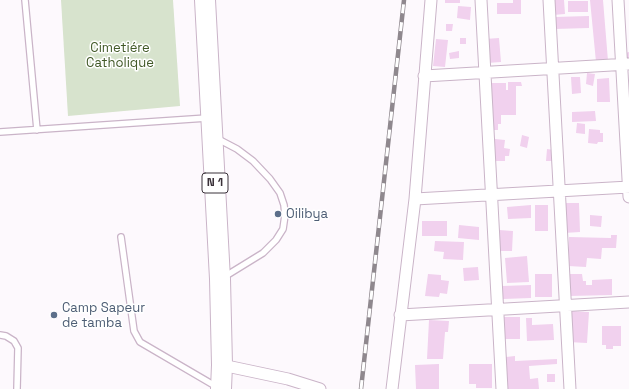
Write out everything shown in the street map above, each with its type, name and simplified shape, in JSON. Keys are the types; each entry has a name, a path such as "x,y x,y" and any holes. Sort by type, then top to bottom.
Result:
{"highway":[{"name":"N 1","path":"205,0 220,279 222,366 221,389"}],"street":[{"path":"392,389 415,199 431,0"},
{"path":"481,0 502,389"},
{"path":"549,0 570,389"},
{"path":"415,199 559,191 629,190 625,64 618,0"},
{"path":"424,76 625,64"},
{"path":"400,315 629,302"},
{"path":"222,366 288,379 320,389"}],"lane":[{"path":"25,0 37,130"},
{"path":"0,132 212,127 253,161 270,179 280,193 284,205 285,215 283,229 276,240 263,253 220,279"},
{"path":"121,238 134,331 140,342 221,389"},
{"path":"0,334 14,341 18,348 18,389"}],"green space":[{"name":"Cimetiére Catholique","path":"61,0 173,0 180,106 68,116"}],"building":[{"path":"445,0 460,0 460,3 445,3"},
{"path":"513,0 521,0 521,14 497,14 497,3 513,3"},
{"path":"552,0 564,0 565,14 553,15"},
{"path":"590,0 603,0 608,61 596,62"},
{"path":"568,1 588,1 588,12 568,12"},
{"path":"458,6 471,7 470,20 457,18"},
{"path":"589,16 589,28 554,29 554,17"},
{"path":"446,24 453,24 452,31 446,31"},
{"path":"460,38 466,38 466,44 460,44"},
{"path":"499,38 501,62 487,63 485,39"},
{"path":"436,39 448,40 445,67 433,66"},
{"path":"459,51 459,58 450,59 449,53"},
{"path":"629,52 629,58 626,59 625,53"},
{"path":"587,73 595,74 593,86 586,84"},
{"path":"571,77 580,77 581,93 572,94"},
{"path":"609,78 610,102 597,102 597,79"},
{"path":"508,82 521,82 522,86 516,86 516,115 501,115 501,124 498,124 498,130 491,130 490,83 506,83 506,90 508,90"},
{"path":"595,111 596,121 572,122 572,112"},
{"path":"577,123 585,124 585,134 576,133"},
{"path":"589,129 600,130 600,133 603,133 603,142 598,142 597,144 588,143"},
{"path":"522,135 529,137 527,148 520,146"},
{"path":"495,139 505,140 504,148 510,149 509,156 505,156 505,161 494,161"},
{"path":"547,149 554,150 553,161 546,161"},
{"path":"564,203 579,203 580,232 564,233"},
{"path":"531,205 531,218 508,219 507,207"},
{"path":"535,205 548,205 548,231 535,231"},
{"path":"590,215 602,216 601,227 590,226"},
{"path":"422,221 447,221 447,236 422,236"},
{"path":"459,225 479,227 479,240 458,238"},
{"path":"499,230 513,231 512,251 498,251"},
{"path":"611,235 617,235 616,248 602,248 601,259 587,258 586,267 568,266 569,237 611,238"},
{"path":"435,241 464,242 463,260 443,259 444,252 434,251"},
{"path":"527,256 529,282 507,283 505,258"},
{"path":"478,267 479,280 464,281 463,268"},
{"path":"428,274 441,275 441,280 449,281 447,294 440,293 439,297 425,296"},
{"path":"535,274 552,274 552,297 535,297"},
{"path":"568,274 582,274 583,281 586,281 586,285 592,285 592,280 612,279 612,295 569,296"},
{"path":"531,285 531,298 503,299 502,286"},
{"path":"570,311 589,312 587,343 568,342"},
{"path":"504,317 520,317 520,339 505,339"},
{"path":"526,318 532,318 532,325 553,324 554,340 527,341"},
{"path":"429,320 449,321 448,332 445,332 443,359 427,359"},
{"path":"602,326 621,326 621,346 613,346 613,349 606,349 606,345 602,345"},
{"path":"515,356 515,361 557,359 557,364 529,366 530,379 538,378 539,389 507,389 506,357"},
{"path":"439,364 439,389 416,389 415,365"},
{"path":"469,364 492,364 492,388 476,388 476,384 469,384"},
{"path":"547,374 555,374 555,382 547,382"}],"railway":[{"path":"361,389 404,0"}],"place":[{"name":"Oilibya","path":"278,214"},
{"name":"Camp Sapeur de tamba","path":"54,315"}]}
